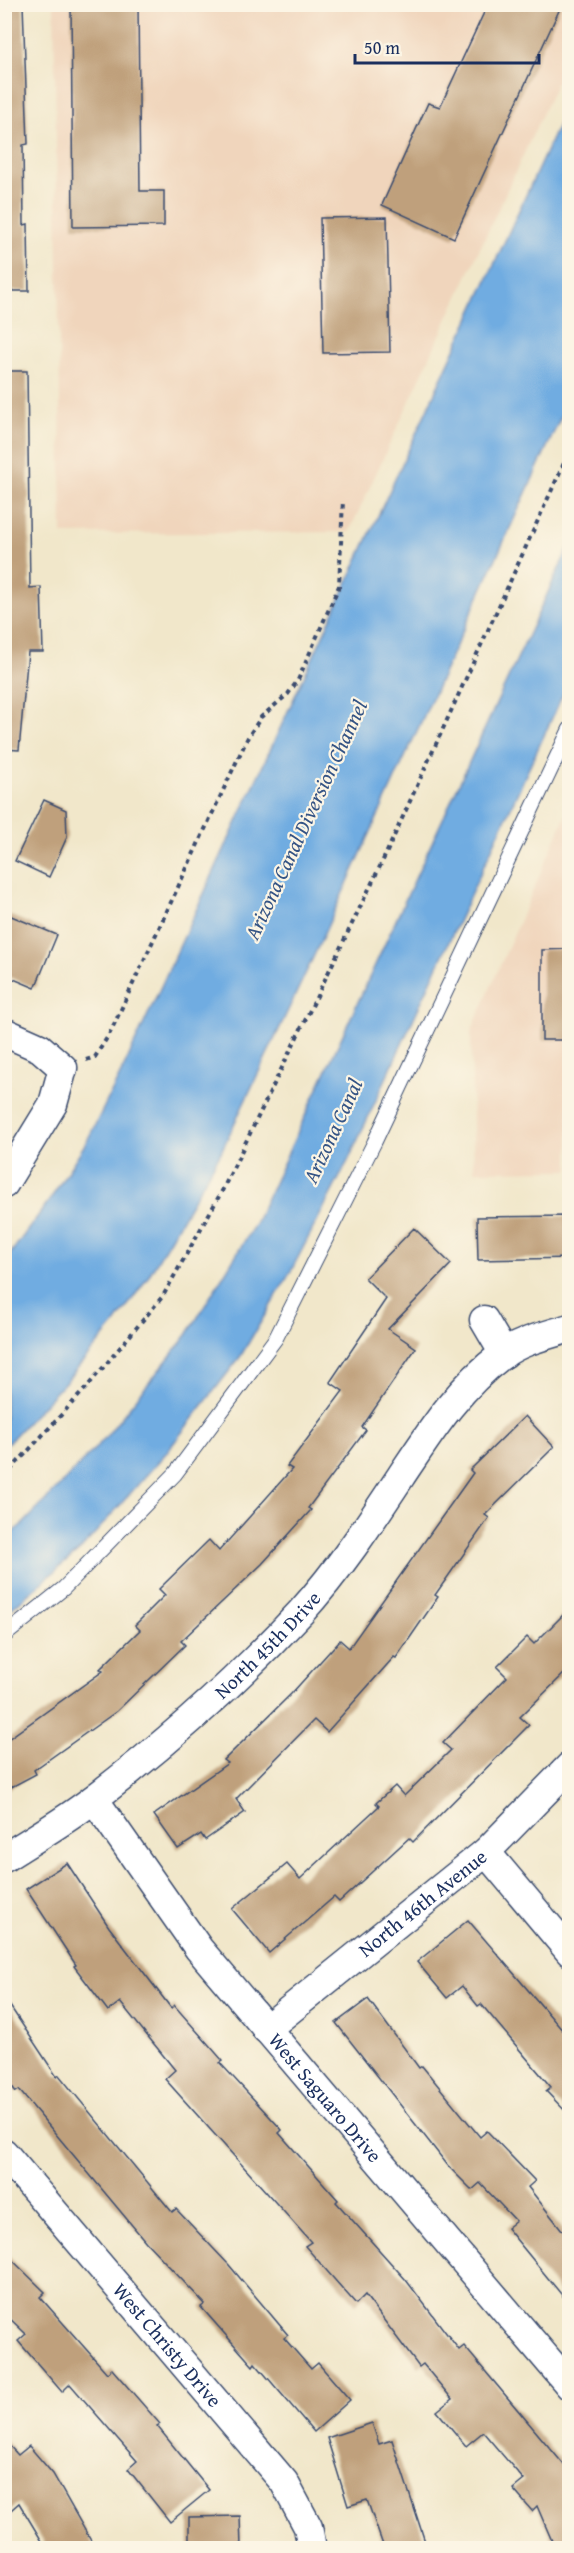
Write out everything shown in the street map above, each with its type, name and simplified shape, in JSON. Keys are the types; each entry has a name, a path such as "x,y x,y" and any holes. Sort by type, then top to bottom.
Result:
{"street":[{"path":"4,1032 40,1048 63,1068 53,1104 4,1184"},
{"path":"484,1320 504,1354"},
{"name":"North 45th Drive","path":"4,1858 94,1799 224,1688 302,1611 353,1549 447,1406 466,1385 504,1354 541,1336 570,1328"},
{"name":"North 46th Avenue","path":"266,2029 486,1852 570,1766"},
{"name":"West Saguaro Drive","path":"94,1799 199,1949 570,2386"},
{"path":"486,1852 570,1952"},
{"name":"West Christy Drive","path":"4,2153 284,2482 308,2527 312,2548"}],"lane":[{"path":"4,1636 64,1588 175,1474 276,1338 374,1143 570,729"}],"path":[{"path":"4,1477 86,1388 163,1296 222,1191 385,856 570,450"},
{"path":"63,1068 95,1057 110,1033 248,737 261,717 288,694 298,680 339,586 343,500"}],"shaded area":[{"path":"54,5 569,5 569,56 349,532 62,534"},
{"path":"569,808 569,1170 474,1171 471,1032"}],"water":[{"name":"Arizona Canal Diversion Channel","path":"569,102 569,399 318,947 220,1154 148,1277 114,1325 67,1380 5,1446 5,1261 51,1198 87,1141 122,1071"},
{"name":"Arizona Canal","path":"569,547 569,681 348,1161 290,1273 240,1357 166,1453 82,1548 5,1614 5,1538 24,1523 105,1438 187,1335 255,1224"}],"building":[{"path":"4,4 23,4 28,144 23,145 24,225 28,224 29,291 4,291"},
{"path":"71,4 138,4 140,191 164,191 164,226 73,227"},
{"path":"488,4 562,4 454,238 382,205 428,103 440,107"},
{"path":"387,217 390,352 323,353 320,218"},
{"path":"4,371 27,371 30,588 41,587 43,652 28,652 19,750 4,749"},
{"path":"44,800 66,810 67,837 49,877 15,861"},
{"path":"4,913 57,935 35,988 4,975"},
{"path":"570,949 570,1040 542,1040 542,950"},
{"path":"570,1216 570,1258 478,1260 477,1217"},
{"path":"414,1228 451,1264 388,1329 416,1348 362,1427 366,1430 308,1508 311,1510 262,1564 181,1641 185,1645 117,1711 34,1770 36,1774 4,1791 4,1742 103,1671 100,1669 140,1630 135,1625 165,1595 159,1589 209,1540 219,1551 292,1469 287,1466 343,1391 330,1382 386,1299 365,1278"},
{"path":"525,1416 554,1447 485,1515 489,1518 435,1595 438,1597 396,1658 394,1657 327,1732 314,1720 236,1799 245,1812 205,1840 201,1834 178,1849 154,1815 228,1763 224,1760 291,1694 340,1640 349,1648 473,1473 470,1470"},
{"path":"570,1608 570,1668 520,1717 529,1725 413,1842 409,1838 339,1902 334,1897 269,1953 232,1909 287,1864 300,1879 379,1806 376,1803 395,1786 404,1796 451,1750 443,1743 507,1677 497,1667 527,1637 534,1644"},
{"path":"67,1863 109,1927 171,2008 174,2005 223,2061 220,2063 282,2130 279,2133 338,2200 336,2202 406,2280 459,2350 464,2346 570,2472 570,2548 555,2548 537,2506 532,2511 513,2489 524,2480 483,2432 466,2446 437,2411 452,2399 423,2364 419,2367 365,2295 356,2304 305,2246 311,2242 165,2079 175,2070 120,2002 108,2011 74,1966 76,1965 26,1889"},
{"path":"468,1920 570,2039 570,2116 546,2091 551,2087 481,2004 478,2006 462,1986 447,1998 417,1962"},
{"path":"4,1997 57,2077 59,2075 172,2212 176,2209 229,2265 288,2335 284,2338 311,2369 318,2363 350,2400 314,2432 255,2363 253,2366 201,2307 205,2304 146,2242 19,2090 16,2092 4,2075"},
{"path":"368,1999 419,2068 422,2066 480,2137 487,2131 535,2181 528,2187 570,2240 570,2305 507,2228 516,2221 480,2183 472,2190 449,2167 336,2023"},
{"path":"4,2252 45,2292 40,2297 107,2373 112,2369 160,2424 157,2426 209,2490 170,2522 128,2469 137,2461 70,2384 62,2392 18,2341 26,2334 4,2313"},
{"path":"372,2423 379,2444 392,2440 427,2548 384,2548 367,2500 348,2506 327,2438"},
{"path":"4,2440 18,2455 29,2446 53,2474 95,2548 46,2548 19,2503 4,2516"},
{"path":"240,2516 241,2548 189,2548 189,2517"}]}
